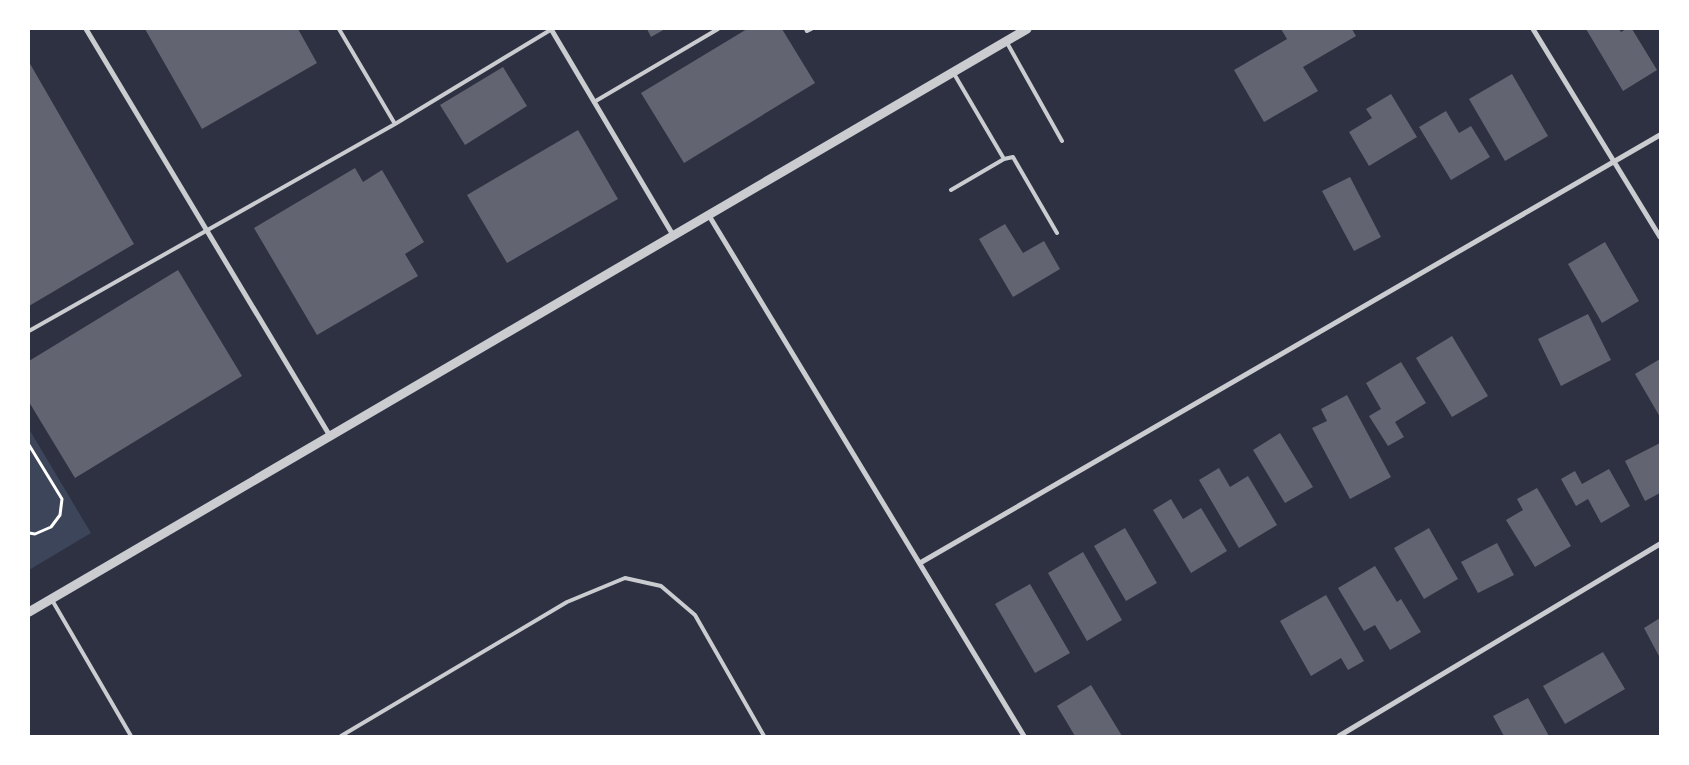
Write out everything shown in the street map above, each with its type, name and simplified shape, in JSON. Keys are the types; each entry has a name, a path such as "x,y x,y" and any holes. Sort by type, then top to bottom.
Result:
{"street":[{"path":"86,29 330,436"},
{"path":"551,29 673,236"},
{"path":"29,612 1026,29"},
{"path":"1534,29 1660,237"},
{"path":"920,563 1660,136"},
{"path":"708,214 1024,736"},
{"path":"1338,736 1660,544"}],"lane":[{"path":"339,29 395,124"},
{"path":"29,331 395,124 551,29"},
{"path":"594,102 718,29"},
{"path":"806,29 808,31 811,29"},
{"path":"1006,41 1062,141"},
{"path":"953,72 1004,159"},
{"path":"951,190 1004,159 1013,157 1057,233"},
{"path":"341,736 567,602 624,578 661,586 695,614 764,736"},
{"path":"50,598 131,736"}],"path":[{"path":"29,445 62,500 60,516 51,527 35,534 29,534"}],"shaded area":[{"path":"29,429 91,533 29,570"}],"building":[{"path":"145,29 298,29 317,63 202,129"},
{"path":"647,29 665,29 651,37"},
{"path":"747,29 782,29 815,83 684,163 641,93"},
{"path":"1281,29 1352,29 1356,36 1303,67 1318,91 1264,122 1234,70 1287,39"},
{"path":"1586,29 1619,29 1621,32 1626,29 1632,29 1657,70 1623,91"},
{"path":"29,62 134,244 29,306"},
{"path":"503,67 527,106 465,145 440,105"},
{"path":"1512,74 1548,136 1505,161 1469,99"},
{"path":"1391,94 1417,137 1369,166 1349,132 1372,118 1366,109"},
{"path":"1446,111 1459,133 1471,126 1490,157 1451,180 1419,127"},
{"path":"578,130 618,199 507,263 467,195"},
{"path":"355,168 363,182 382,170 424,242 405,254 418,276 317,335 254,228"},
{"path":"1350,177 1381,237 1354,251 1322,191"},
{"path":"1005,224 1023,253 1044,241 1060,269 1013,297 979,239"},
{"path":"1605,242 1639,301 1602,323 1568,264"},
{"path":"178,270 242,376 75,478 29,402 29,361"},
{"path":"1588,314 1611,360 1561,386 1538,339"},
{"path":"1452,336 1488,396 1452,417 1416,358"},
{"path":"1660,359 1660,417 1635,374"},
{"path":"1401,362 1426,403 1395,422 1404,437 1388,446 1369,416 1381,409 1366,383"},
{"path":"1347,395 1391,477 1350,499 1312,428 1327,421 1321,409"},
{"path":"1280,433 1313,487 1285,503 1253,450"},
{"path":"1660,443 1660,493 1645,501 1625,461"},
{"path":"1219,468 1230,487 1248,476 1277,525 1239,548 1199,480"},
{"path":"1609,469 1630,506 1601,523 1588,499 1576,506 1561,479 1575,471 1582,484"},
{"path":"1537,488 1571,546 1535,567 1506,520 1523,510 1517,499"},
{"path":"1171,499 1183,519 1201,508 1227,551 1191,573 1153,510"},
{"path":"1125,528 1157,583 1126,601 1094,546"},
{"path":"1429,528 1458,579 1424,599 1394,548"},
{"path":"1497,543 1514,575 1478,593 1461,562"},
{"path":"1083,552 1122,620 1087,641 1048,573"},
{"path":"1375,566 1397,602 1401,599 1421,632 1390,650 1375,625 1364,631 1338,588"},
{"path":"1030,584 1070,653 1035,673 995,604"},
{"path":"1326,595 1364,661 1348,670 1341,658 1311,676 1280,621"},
{"path":"1660,618 1660,658 1644,628"},
{"path":"1603,652 1625,689 1565,724 1543,686"},
{"path":"1091,685 1122,736 1075,736 1057,706"},
{"path":"1528,698 1549,736 1504,736 1493,716"}]}
